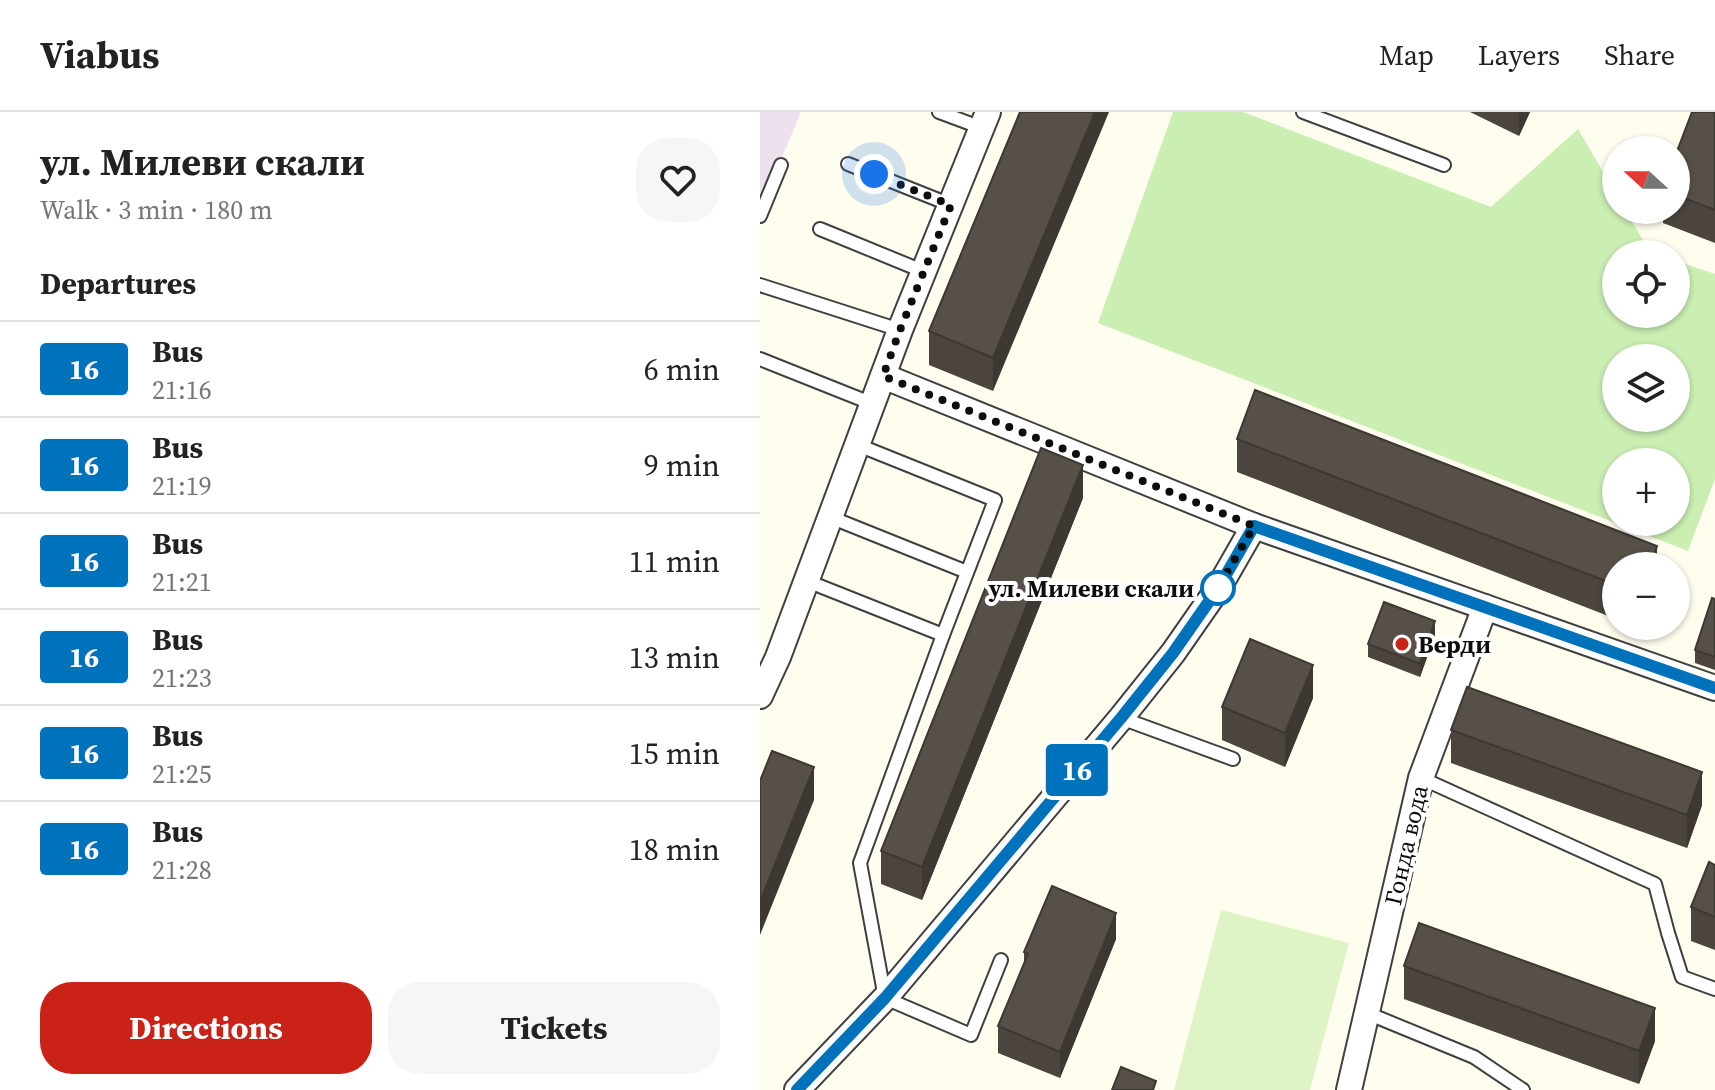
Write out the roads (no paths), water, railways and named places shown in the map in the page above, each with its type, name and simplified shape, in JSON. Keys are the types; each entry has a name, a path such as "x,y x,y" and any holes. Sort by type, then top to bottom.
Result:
{"street":[{"path":"760,696 778,657 900,330 985,120"},
{"path":"883,376 1254,526 1715,688"},
{"path":"797,1090 885,998 1121,718 1173,653 1219,587 1254,526"},
{"name":"Гонда вода","path":"1349,1090 1421,778 1485,607"}],"lane":[{"path":"939,112 985,120"},
{"path":"1303,112 1444,165"},
{"path":"848,164 951,205"},
{"path":"760,216 781,165"},
{"path":"820,229 925,272"},
{"path":"760,285 900,330"},
{"path":"760,359 873,404"},
{"path":"858,445 995,500 860,863 885,998 971,1035 1001,960"},
{"path":"830,517 967,572"},
{"path":"807,581 943,635"},
{"path":"1121,718 1233,759"},
{"path":"1421,778 1655,884 1682,977 1715,989"},
{"path":"1367,1013 1474,1057 1523,1090"}],"place":[{"name":"ул. Милеви скали","path":"1218,588"},
{"name":"Верди","path":"1402,644"}]}
